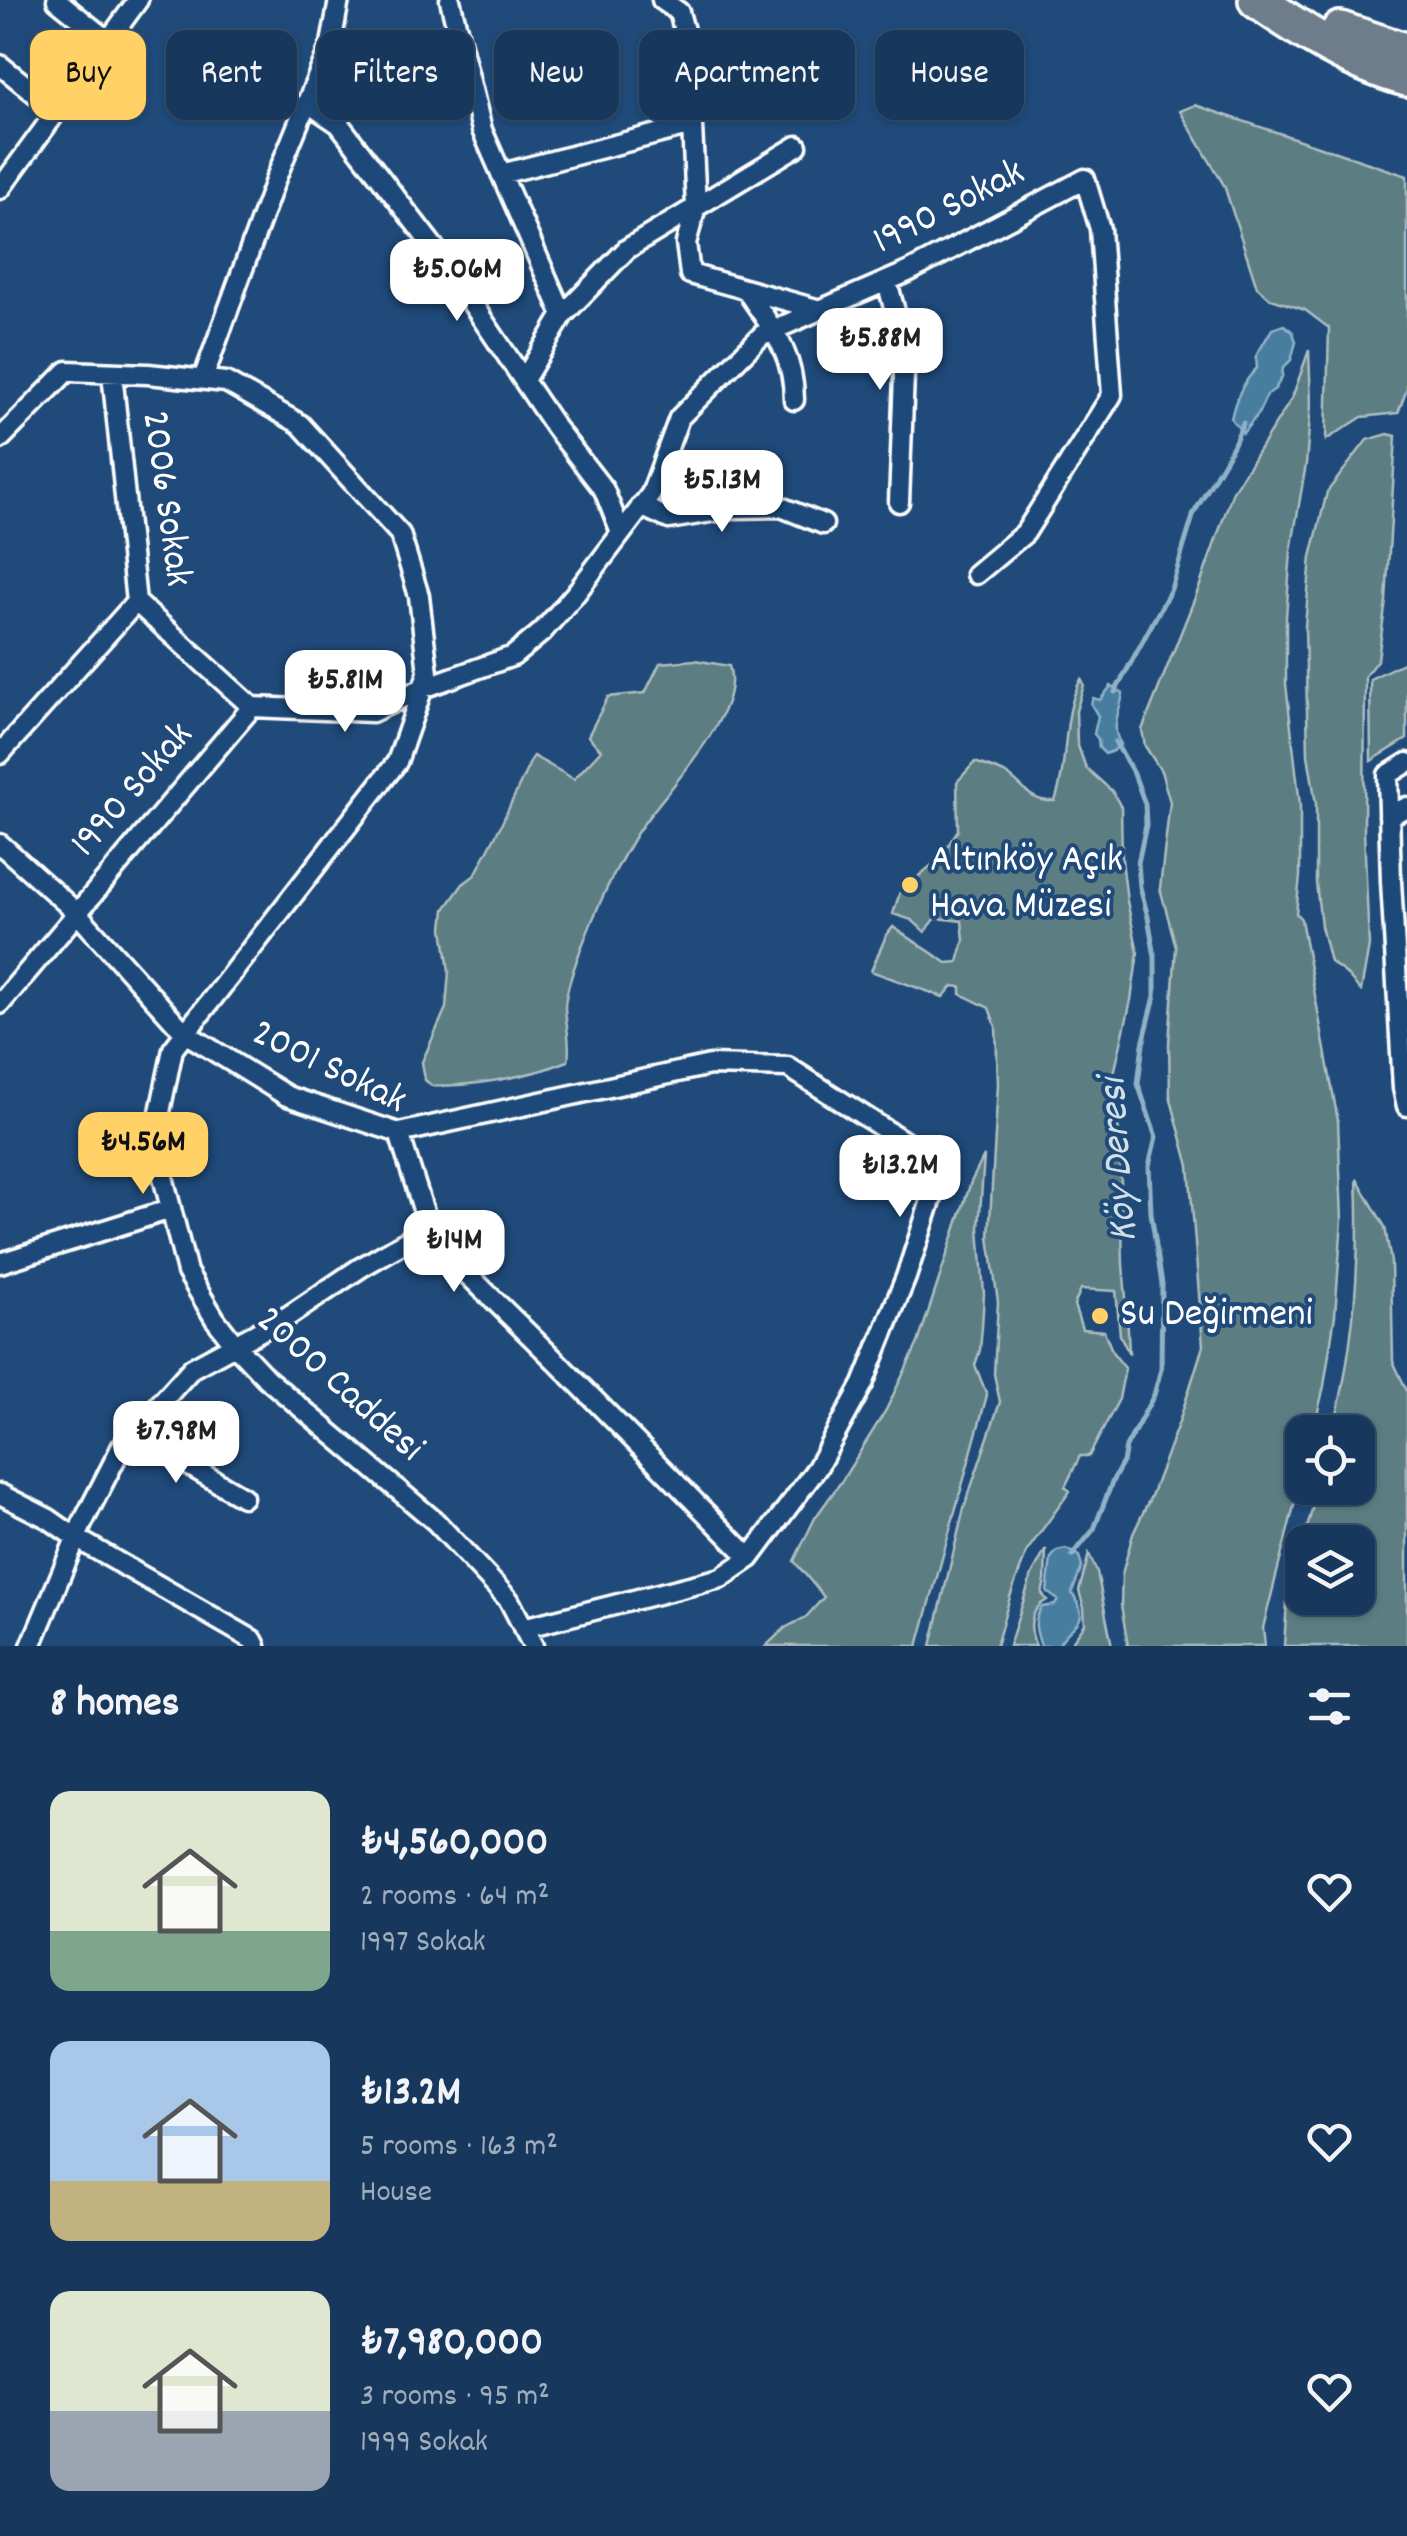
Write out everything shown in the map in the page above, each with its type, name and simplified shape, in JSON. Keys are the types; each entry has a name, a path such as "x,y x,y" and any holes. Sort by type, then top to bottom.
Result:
{"highway":[{"path":"1258,0 1407,52"},
{"path":"1258,0 1332,46 1380,71 1407,78"}],"street":[{"path":"57,0 94,30"},
{"path":"116,30 138,0"},
{"path":"203,380 276,178 331,44 339,0"},
{"path":"450,0 482,130 562,314"},
{"path":"662,0 678,12 688,45 696,207 686,242 690,274 820,310"},
{"path":"0,64 30,89"},
{"path":"308,102 338,124 436,250 555,427 604,490 621,534"},
{"path":"0,188 50,120"},
{"path":"501,174 692,125"},
{"path":"524,380 562,314 627,249 797,146"},
{"path":"0,160 30,148"},
{"name":"1990 Sokak","path":"0,1004 252,707 372,712 423,688 514,656 542,632 576,593 650,494 678,418 762,335 887,281 1085,180 1100,229 1112,395 1025,533 976,574"},
{"path":"887,281 905,350 899,502"},
{"path":"746,290 786,352 794,379 794,400"},
{"name":"2000 Caddesi","path":"0,439 67,371 226,382 300,424 400,534 419,596 428,673 397,762 173,1048 154,1141 187,1272 215,1319 266,1378 436,1522 509,1600 533,1646"},
{"name":"2006 Sokak","path":"112,373 136,602 252,707"},
{"path":"641,506 669,520 735,508 782,507 823,524"},
{"path":"0,754 136,602"},
{"path":"1407,763 1388,775 1400,926 1403,1088 1407,1106"},
{"path":"1389,816 1407,808"},
{"name":"2001 Sokak","path":"0,844 76,912 185,1033 287,1096 399,1133 429,1228 454,1261 750,1558"},
{"path":"399,1133 710,1064 788,1066 936,1162 939,1176 917,1244 864,1384 817,1468 750,1558 720,1578 523,1628"},
{"path":"0,1263 171,1209"},
{"path":"31,1646 76,1538 122,1446 192,1368 290,1315 429,1228"},
{"path":"133,1433 243,1498"},
{"path":"0,1494 253,1640 256,1646"}],"green space":[{"path":"1195,105 1407,176 1407,389 1398,413 1362,417 1326,440 1329,328 1305,310 1271,299 1257,287 1224,185 1180,111"},
{"path":"1309,350 1311,404 1306,464 1291,551 1286,684 1300,805 1296,913 1301,919 1338,1121 1342,1220 1335,1315 1317,1415 1285,1415 1285,1505 1294,1505 1289,1525 1285,1525 1285,1541 1263,1628 1265,1646 1128,1646 1121,1605 1122,1574 1133,1534 1180,1419 1203,1346 1189,1166 1170,1096 1169,1043 1176,947 1160,888 1170,802 1161,771 1145,746 1142,730 1233,491 1292,398"},
{"path":"1388,434 1396,436 1386,601 1378,659 1365,676 1364,831 1369,946 1361,991 1330,962 1321,926 1316,883 1316,804 1308,755 1305,626 1311,557 1327,492 1367,440"},
{"path":"695,660 729,666 731,686 725,707 698,754 635,836 599,905 566,998 568,1061 502,1080 432,1086 425,1080 422,1062 446,1008 449,971 443,928 445,909 463,884 475,875 533,756 574,779 601,750 588,736 608,697 645,693 660,663"},
{"path":"1407,661 1407,739 1371,761 1370,679"},
{"path":"1081,679 1084,685 1076,711 1077,743 1086,768 1112,791 1121,807 1122,860 1138,952 1113,1078 1120,1142 1129,1354 1120,1335 1116,1291 1081,1289 1074,1305 1082,1329 1104,1331 1113,1353 1125,1368 1119,1399 1089,1456 1080,1456 1065,1487 1070,1491 1027,1551 996,1646 931,1646 964,1508 1000,1402 994,1374 998,1302 989,1237 998,1084 996,1027 989,1008 961,994 961,987 953,986 943,997 871,971 893,927 947,963 958,962 964,940 962,921 936,918 925,932 912,920 893,914 900,892 939,859 958,830 957,782 975,762 1006,774 1033,796 1055,801 1070,709"},
{"path":"984,1156 979,1228 984,1294 980,1350 975,1365 987,1395 918,1646 766,1646 785,1628 806,1617 824,1597 794,1561 815,1518 886,1410 918,1343 971,1182"},
{"path":"1357,1179 1385,1227 1391,1262 1393,1361 1407,1391 1407,1646 1284,1646 1286,1615 1375,1615 1375,1525 1308,1525 1313,1505 1375,1505 1375,1415 1337,1415 1356,1274"},
{"path":"1046,1549 1042,1594 1047,1600 1032,1620 1036,1646 1009,1646 1031,1577"},
{"path":"1089,1554 1097,1572 1112,1646 1069,1646 1085,1624 1079,1591"}],"water":[{"path":"1284,325 1293,332 1296,342 1291,360 1243,433 1231,419 1237,398 1257,368 1256,356 1272,329"},
{"path":"1111,686 1123,693 1116,725 1121,744 1105,754 1094,734 1098,716 1091,704 1093,698 1100,700"},
{"path":"1066,1549 1079,1556 1082,1567 1072,1593 1080,1618 1058,1646 1041,1646 1037,1617 1042,1607 1055,1605 1058,1600 1047,1592 1051,1558"}],"waterway":[{"name":"Köy Deresi","path":"1115,692 1171,589 1194,513 1243,423"},
{"name":"Köy Deresi","path":"1072,1556 1094,1529 1126,1447 1154,1395 1161,1369 1162,1284 1151,1213 1149,1166 1156,1137 1138,1084 1155,996 1155,957 1138,863 1146,825 1145,804 1134,774 1115,742"}],"place":[{"name":"Altınköy Açık Hava Müzesi","path":"910,885"},
{"name":"Su Değirmeni","path":"1100,1316"}]}
